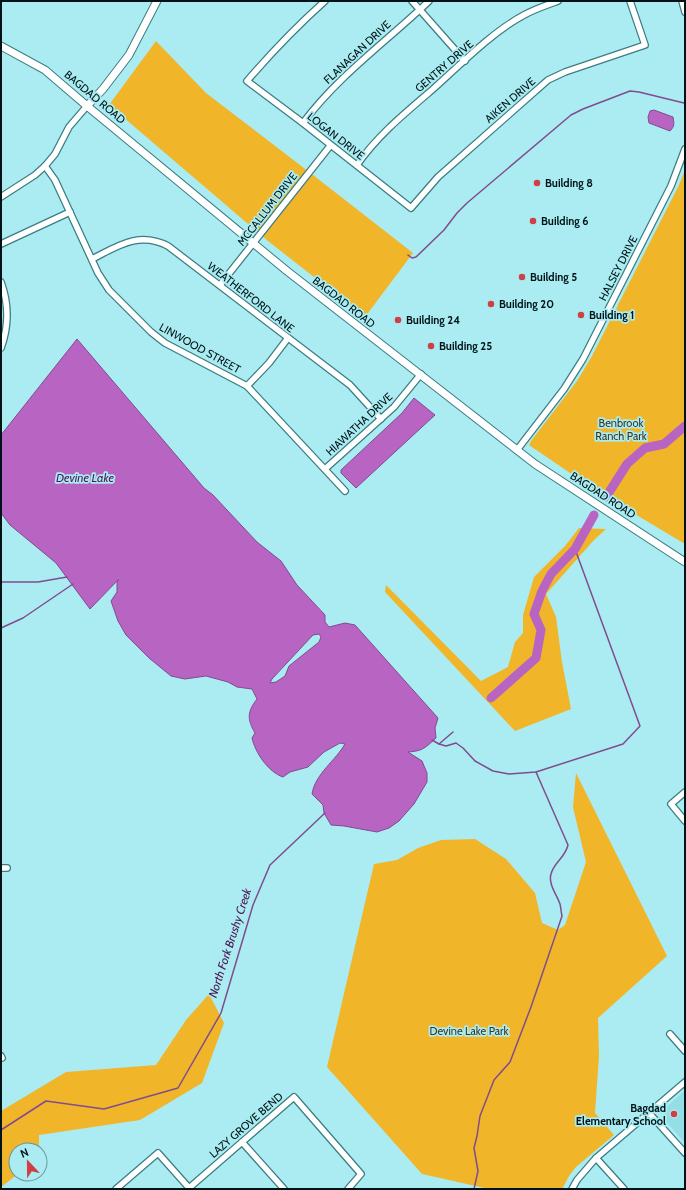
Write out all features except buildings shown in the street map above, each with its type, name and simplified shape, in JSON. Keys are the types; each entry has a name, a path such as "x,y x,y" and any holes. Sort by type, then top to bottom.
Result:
{"street":[{"path":"1,197 35,175 55,154 69,127 103,89 129,55 157,1"},
{"name":"LOGAN DRIVE","path":"325,1 282,41 247,81 411,208"},
{"path":"412,1 465,61"},
{"name":"FLANAGAN DRIVE","path":"303,123 317,104 340,80 429,1"},
{"name":"GENTRY DRIVE","path":"357,165 390,127 508,25 524,15 558,1"},
{"name":"AIKEN DRIVE","path":"411,208 438,177 548,80 565,72 645,45 630,1"},
{"path":"682,1 685,12"},
{"name":"BAGDAD ROAD","path":"1,46 45,70 253,244 517,450 548,473 685,562"},
{"name":"MCCALLUM DRIVE","path":"220,285 330,146"},
{"name":"HALSEY DRIVE","path":"517,450 564,389 583,359 671,186 685,149"},
{"name":"LINWOOD STREET","path":"45,166 55,180 104,285 151,332 165,343 247,386 345,491"},
{"path":"1,244 70,212"},
{"name":"WEATHERFORD LANE","path":"92,259 128,242 142,239 156,240 168,246 350,385 381,419"},
{"path":"1,282 5,293 8,317 5,335 1,346"},
{"path":"247,386 288,338"},
{"name":"HIAWATHA DRIVE","path":"325,469 394,407 421,374"},
{"path":"685,792 671,804 685,820"},
{"path":"1,868 8,868"},
{"path":"670,1034 685,1051"},
{"path":"572,1189 577,1180 596,1158 685,1082"},
{"name":"LAZY GROVE BEND","path":"190,1189 294,1097 361,1174 348,1189"},
{"path":"649,1113 685,1153"},
{"path":"242,1142 284,1189"},
{"path":"116,1189 158,1153 190,1189"},
{"path":"596,1158 624,1189"}],"shaded area":[{"name":"Bagdad Elementary School","path":"685,1090 685,1143 662,1117 663,1110"}],"green space":[{"path":"156,41 206,93 413,253 365,317 268,241 109,105"},
{"name":"Benbrook Ranch Park","path":"685,170 685,544 598,492 529,445 577,381 592,356 679,185"},
{"path":"579,528 606,529 594,540 546,594 556,617 562,662 571,709 515,731 385,592 386,585 481,681 508,667 515,642 523,633 523,615 534,577 565,546"},
{"name":"Devine Lake Park","path":"576,773 667,956 598,1018 599,1056 595,1113 614,1135 576,1167 562,1189 489,1189 422,1174 327,1067 374,864 397,860 418,848 441,840 475,839 506,859 535,893 542,923 558,930 565,925 586,862 573,807"},
{"path":"209,994 224,1023 202,1083 140,1120 39,1135 39,1142 8,1142 8,1182 1,1187 1,1111 66,1072 156,1065 186,1020"}],"water":[{"path":"654,110 673,117 674,124 670,131 649,123 648,117 650,111"},
{"name":"Devine Lake","path":"77,339 204,488 213,495 257,542 281,561 297,585 325,615 325,622 329,627 345,623 355,625 438,718 435,728 436,738 424,748 417,751 408,752 422,761 427,773 427,782 414,804 399,821 389,828 377,832 331,825 324,813 323,805 312,794 317,780 345,744 340,743 324,752 308,767 290,772 283,777 277,774 272,771 263,761 252,738 255,733 249,720 249,716 251,708 257,699 252,689 237,687 228,682 206,676 185,679 171,676 149,658 126,635 118,621 111,601 117,592 117,582 119,579 90,609 56,563 10,525 1,513 1,435","holes":["319,634 321,637 319,642 289,666 285,676 276,682 270,683 313,635"]},
{"path":"414,398 435,415 356,488 341,473 341,470 402,413"}],"waterway":[{"path":"408,255 412,258 416,257 444,230 467,203 571,115 630,91 684,103"},
{"name":"North Fork Brushy Creek","path":"606,497 627,464 645,448 664,444 685,426"},
{"name":"North Fork Brushy Creek","path":"491,698 536,658 541,630 534,614 542,591 551,574 575,549 594,515"},
{"path":"439,744 446,746 456,743 475,761 493,771 509,774 536,772 623,744 640,726 575,549"},
{"path":"1,582 38,582 67,577"},
{"path":"1,628 23,618 73,584"},
{"name":"North Fork Brushy Creek","path":"432,740 439,744 453,732"},
{"path":"474,1189 478,1171 474,1148 480,1116 494,1080 510,1062 531,1007 562,916 560,904 550,878 554,866 567,849 568,845 536,772"},
{"name":"North Fork Brushy Creek","path":"1,1130 46,1101 104,1109 178,1088 221,1013 253,905 270,865 325,813"}],"place":[{"name":"Building 8","path":"537,183"},
{"name":"Building 6","path":"533,221"},
{"name":"Building 5","path":"522,277"},
{"name":"Building 20","path":"491,304"},
{"name":"Building 1","path":"581,315"},
{"name":"Building 24","path":"398,320"},
{"name":"Building 25","path":"431,346"},
{"name":"Bagdad Elementary School","path":"674,1114"}]}
